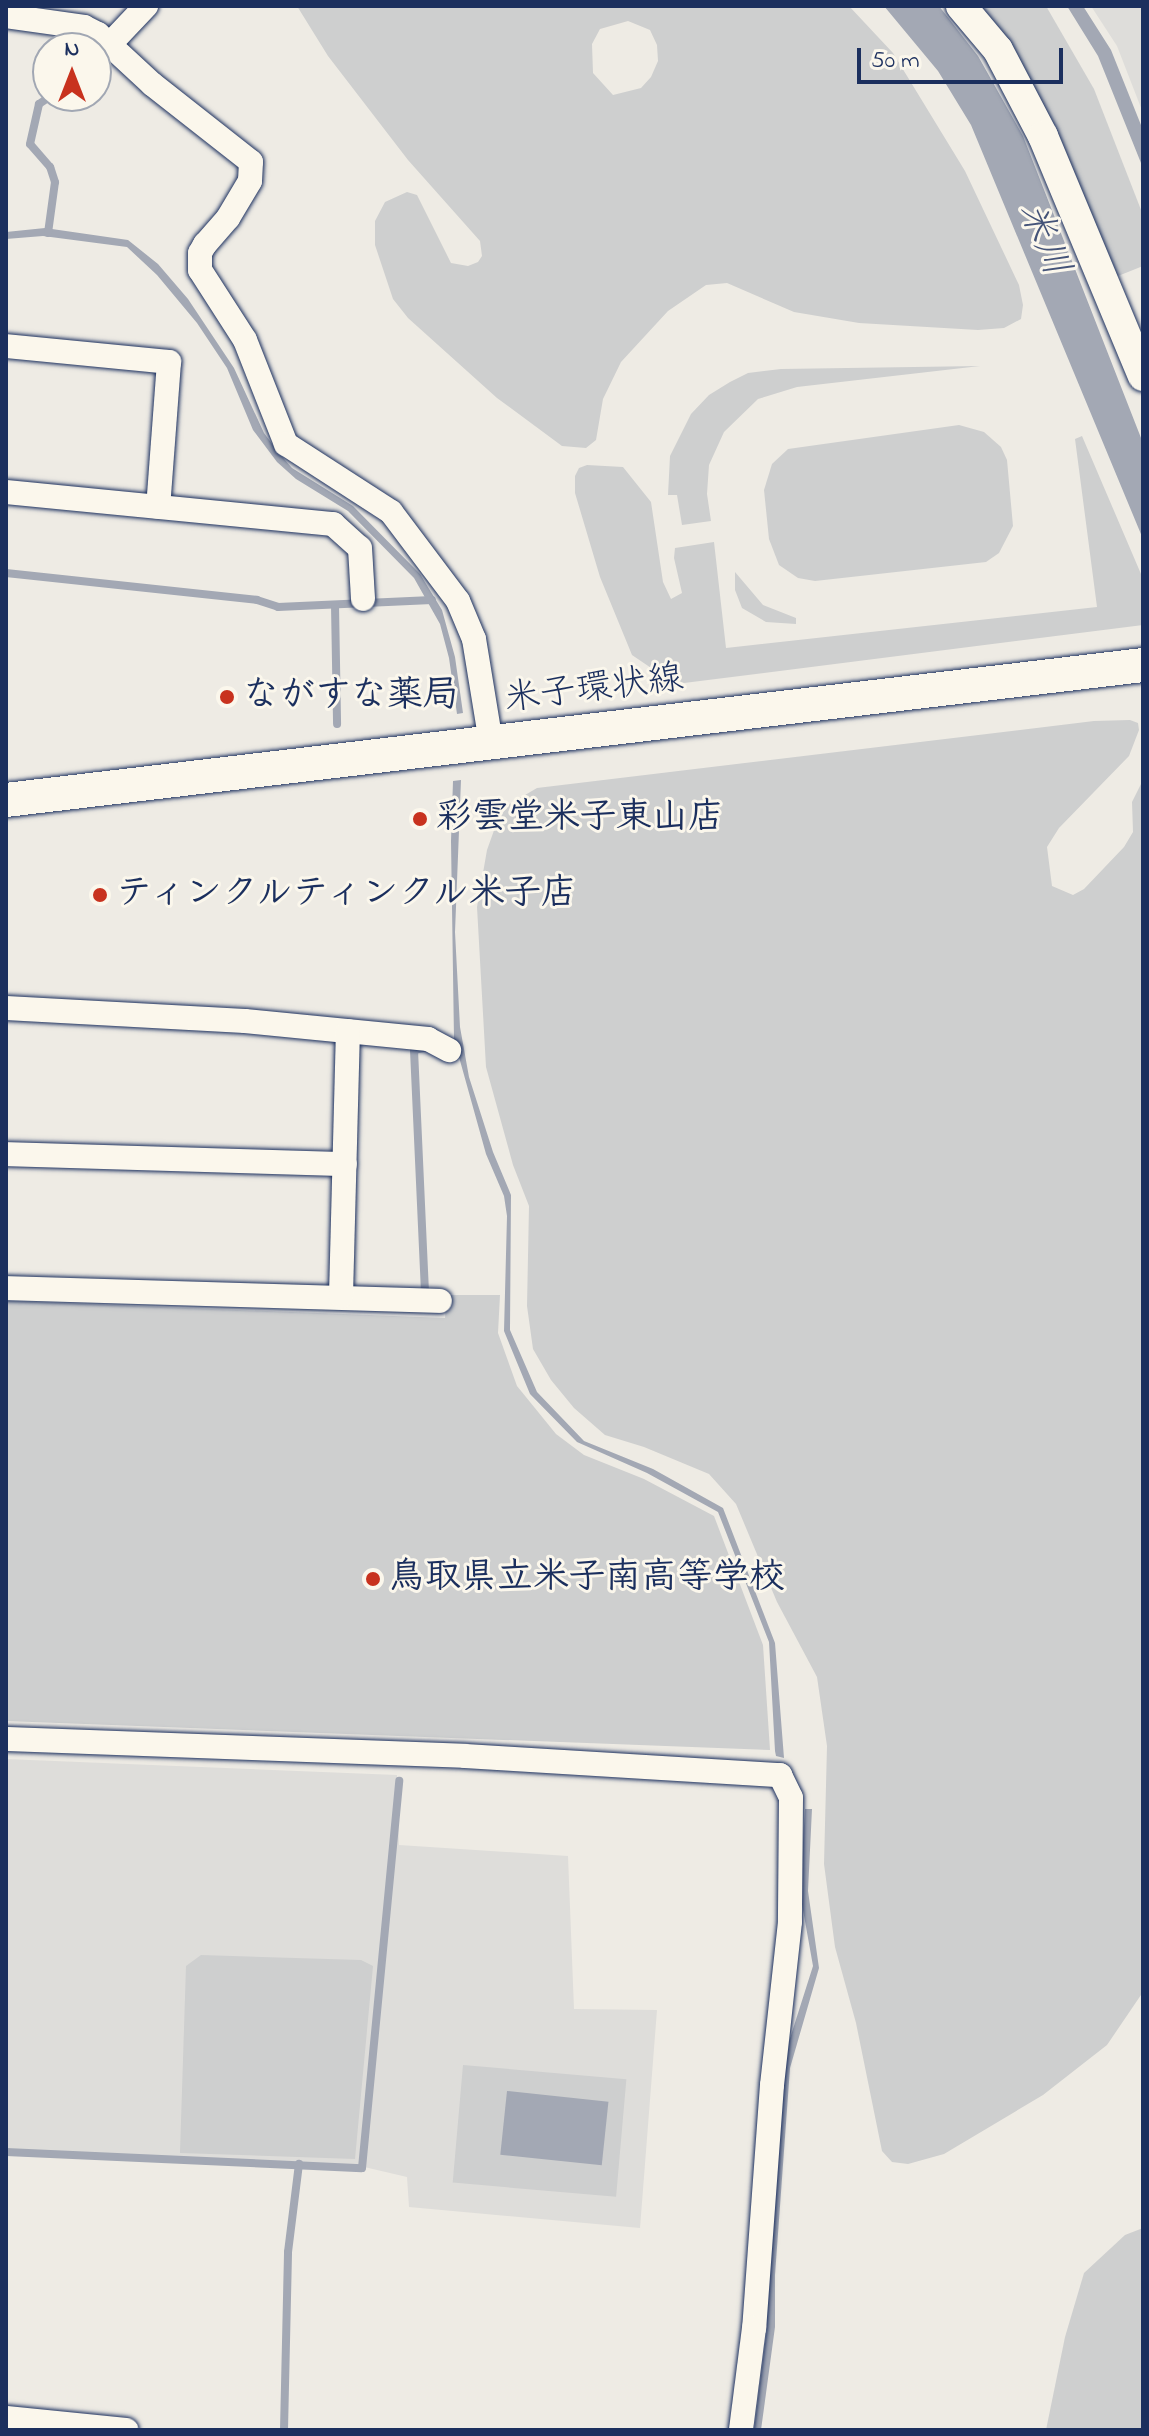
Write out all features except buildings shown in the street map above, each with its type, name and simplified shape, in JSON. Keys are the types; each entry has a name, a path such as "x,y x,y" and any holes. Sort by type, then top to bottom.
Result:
{"main road":[{"name":"米子環状線","path":"6,800 1143,665"}],"street":[{"path":"112,42 146,6"},
{"path":"961,6 998,50 1043,136 1143,376"},
{"path":"6,16 84,27 91,32"},
{"path":"112,48 152,84 251,162 250,181 200,253 200,270 245,340 286,444 391,512 458,601 474,639 491,743"},
{"path":"6,346 169,362 158,507"},
{"path":"6,492 333,524 360,548 363,599"},
{"path":"6,1008 245,1021 428,1039 449,1050"},
{"path":"341,1296 348,1031"},
{"path":"6,1154 345,1164"},
{"path":"6,1288 189,1296 341,1296 440,1301"},
{"path":"6,1739 465,1756 780,1775 791,1798 790,1922 769,2116 754,2328 741,2430"},
{"path":"6,2418 126,2430"}],"shaded area":[{"path":"297,6 849,6 893,53 965,171 1019,285 1023,305 1021,319 1004,328 978,330 859,323 794,312 727,283 706,285 668,311 621,362 603,399 596,440 586,448 562,446 497,398 408,318 393,299 375,245 375,221 385,202 407,192 417,195 451,263 468,266 478,262 482,256 480,241 408,160 328,56","holes":["628,21 650,30 657,45 658,61 651,77 641,88 613,95 593,73 592,44 600,29"]},
{"path":"976,6 1046,6 1094,89 1143,215 1143,266 1113,278"},
{"path":"1091,6 1143,6 1143,113 1117,46"},
{"path":"980,366 797,387 758,399 724,432 709,465 707,494 711,521 682,525 677,495 668,495 670,456 691,414 709,395 730,382 748,373 781,369"},
{"path":"959,425 984,432 1001,447 1007,460 1013,526 999,553 986,562 815,581 798,578 779,565 769,539 764,490 772,464 788,449"},
{"path":"1082,436 1141,574 1143,625 684,683 660,674 632,655 600,577 575,493 575,476 579,468 587,465 623,467 651,502 663,582 671,599 682,593 674,558 675,548 714,542 726,648 1097,607 1075,439"},
{"path":"735,572 763,605 796,618 796,624 766,622 742,608 735,590"},
{"path":"1130,720 1138,723 1139,730 1129,756 1059,828 1047,847 1052,886 1073,895 1084,889 1124,847 1133,832 1132,802 1143,780 1143,1992 1107,2045 1043,2095 944,2154 908,2164 892,2162 882,2151 856,2023 835,1947 824,1864 827,1746 817,1677 777,1602 736,1504 709,1474 644,1447 605,1435 574,1408 551,1380 533,1349 527,1306 529,1206 513,1165 486,1067 477,907 487,850 497,822 508,805 537,788 1094,721"},
{"name":"鳥取県立米子南高等学校","path":"447,1295 500,1295 498,1333 517,1386 556,1434 584,1455 644,1479 714,1516 763,1645 770,1750 6,1721 6,1301 445,1318"},
{"path":"6,1759 397,1775 399,1845 568,1856 574,2009 657,2010 640,2228 409,2207 407,2177 360,2166 6,2150"},
{"path":"201,1955 361,1960 373,1966 355,2159 180,2153 186,1966"},
{"path":"463,2065 626,2079 616,2197 453,2183"},
{"path":"1143,2228 1143,2430 1046,2430 1065,2337 1084,2273 1125,2235"}],"water":[{"name":"米川","path":"884,6 939,6 978,56 1023,136 1143,443 1143,539 971,125 938,71"},
{"path":"1067,6 1083,6 1111,50 1143,130 1143,168 1098,56"},
{"path":"45,228 128,240 158,264 188,299 234,368 264,433 278,452 292,468 353,506 420,574 442,610 455,657 463,713 457,714 449,658 440,624 414,578 348,511 296,479 277,462 253,430 227,368 197,323 157,275 127,247 43,236 6,239 6,232"},
{"path":"461,780 455,932 460,1027 469,1077 493,1152 511,1195 510,1330 537,1392 584,1441 653,1469 723,1508 775,1643 784,1758 776,1756 775,1751 769,1642 718,1512 647,1473 577,1442 530,1394 504,1331 507,1216 504,1196 486,1154 454,1039 451,841 453,781"},
{"path":"805,1809 812,1809 808,1891 819,1968 790,2068 775,2275 775,2327 761,2430 754,2430 767,2328 766,2281 786,2051 813,1966 800,1893"},
{"path":"507,2091 608,2102 602,2165 500,2155"}],"waterway":[{"path":"37,112 30,144 50,167 55,182 48,233"},
{"path":"6,573 257,600 278,607 432,600"},
{"path":"335,605 337,724"},
{"path":"423,1048 414,1050 425,1288"},
{"path":"6,2152 362,2168 399,1781"},
{"path":"284,2430 288,2252 299,2164"}],"place":[{"name":"ながすな薬局","path":"227,697"},
{"name":"彩雲堂米子東山店","path":"420,819"},
{"name":"ティンクルティンクル米子店","path":"100,895"},
{"name":"鳥取県立米子南高等学校","path":"373,1579"}]}
